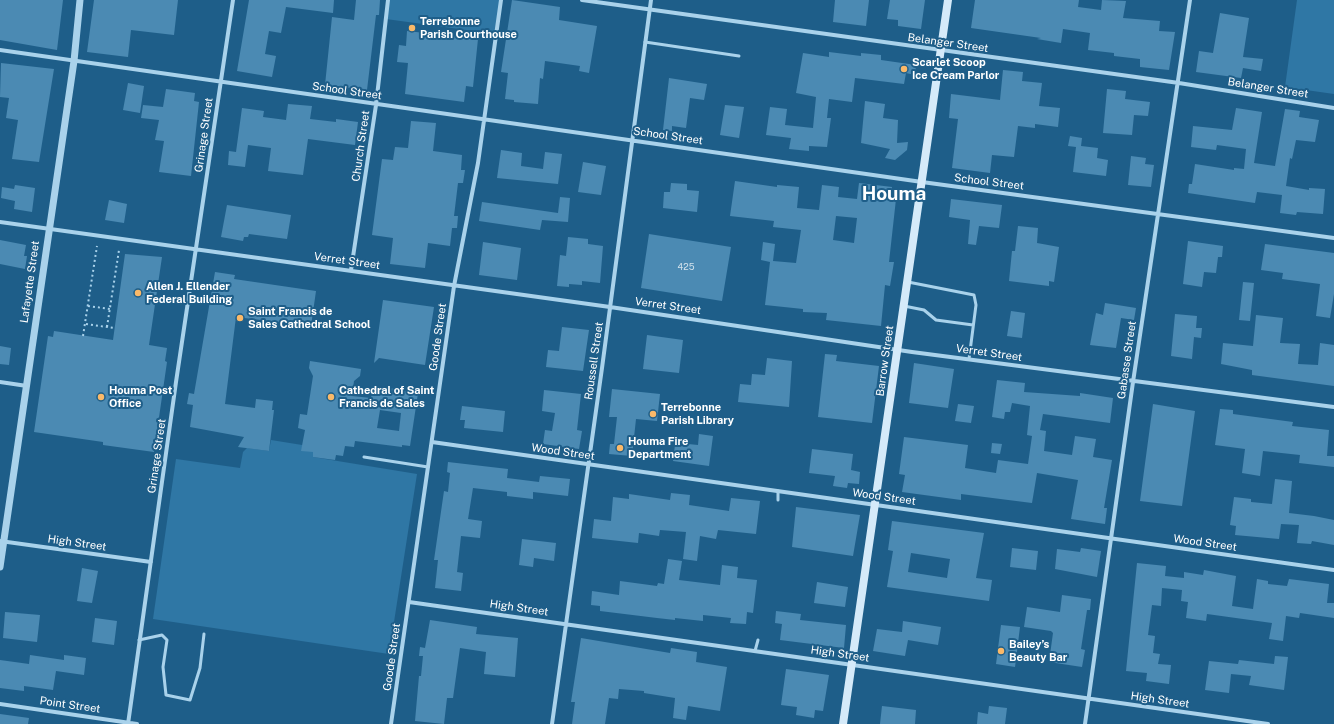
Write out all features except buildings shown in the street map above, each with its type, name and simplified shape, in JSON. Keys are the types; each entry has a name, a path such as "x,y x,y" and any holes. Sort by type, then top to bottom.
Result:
{"main road":[{"name":"Barrow Street","path":"843,724 948,0"}],"street":[{"name":"Lafayette Street","path":"0,567 2,541 74,61 80,0"},
{"name":"Grinage Street","path":"128,723 232,0"},
{"name":"Church Street","path":"351,270 376,105 388,0"},
{"name":"Goode Street","path":"392,724 454,286 478,163 501,0"},
{"name":"Belanger Street","path":"582,0 940,51 1179,83 1334,108"},
{"name":"Roussell Street","path":"552,724 651,0"},
{"name":"Gabasse Street","path":"1085,724 1133,382 1179,83 1190,0"},
{"name":"School Street","path":"0,50 220,83 484,119 922,182 1159,213 1334,238"},
{"name":"Verret Street","path":"0,222 351,270 969,360 1334,407"},
{"path":"0,382 26,386"},
{"name":"Wood Street","path":"432,442 1334,570"},
{"name":"High Street","path":"2,541 151,562"},
{"name":"High Street","path":"409,602 567,623 1268,724"},
{"name":"Point Street","path":"0,704 137,724"}],"lane":[{"path":"645,42 738,56"},
{"path":"908,282 972,293 976,301 969,360"},
{"path":"904,306 924,310 936,320 974,325"},
{"path":"364,457 428,467"},
{"path":"778,491 778,500"},
{"path":"139,640 162,635 167,640 163,667 166,695 190,700 200,668 204,634"},
{"path":"756,651 758,640"}],"path":[{"path":"83,336 97,246"},
{"path":"107,327 119,250"},
{"path":"88,306 110,309"},
{"path":"85,324 114,328"}],"shaded area":[{"path":"388,0 501,0 496,34 386,19"},
{"path":"1297,0 1334,0 1334,94 1285,87"},
{"path":"271,440 302,445 313,452 313,457 417,474 389,654 153,619 176,459 240,468 243,452 247,448 269,451"}],"place":[{"name":"Terrebonne Parish Courthouse","path":"412,28"},
{"name":"Scarlet Scoop Ice Cream Parlor","path":"904,69"},
{"name":"Allen J. Ellender Federal Building","path":"138,293"},
{"name":"Saint Francis de Sales Cathedral School","path":"240,318"},
{"name":"Houma Post Office","path":"101,397"},
{"name":"Cathedral of Saint Francis de Sales","path":"331,397"},
{"name":"Terrebonne Parish Library","path":"653,414"},
{"name":"Houma Fire Department","path":"620,448"},
{"name":"Bailey’s Beauty Bar","path":"1001,651"}],"district":[{"name":"Houma","path":"894,194"}]}
